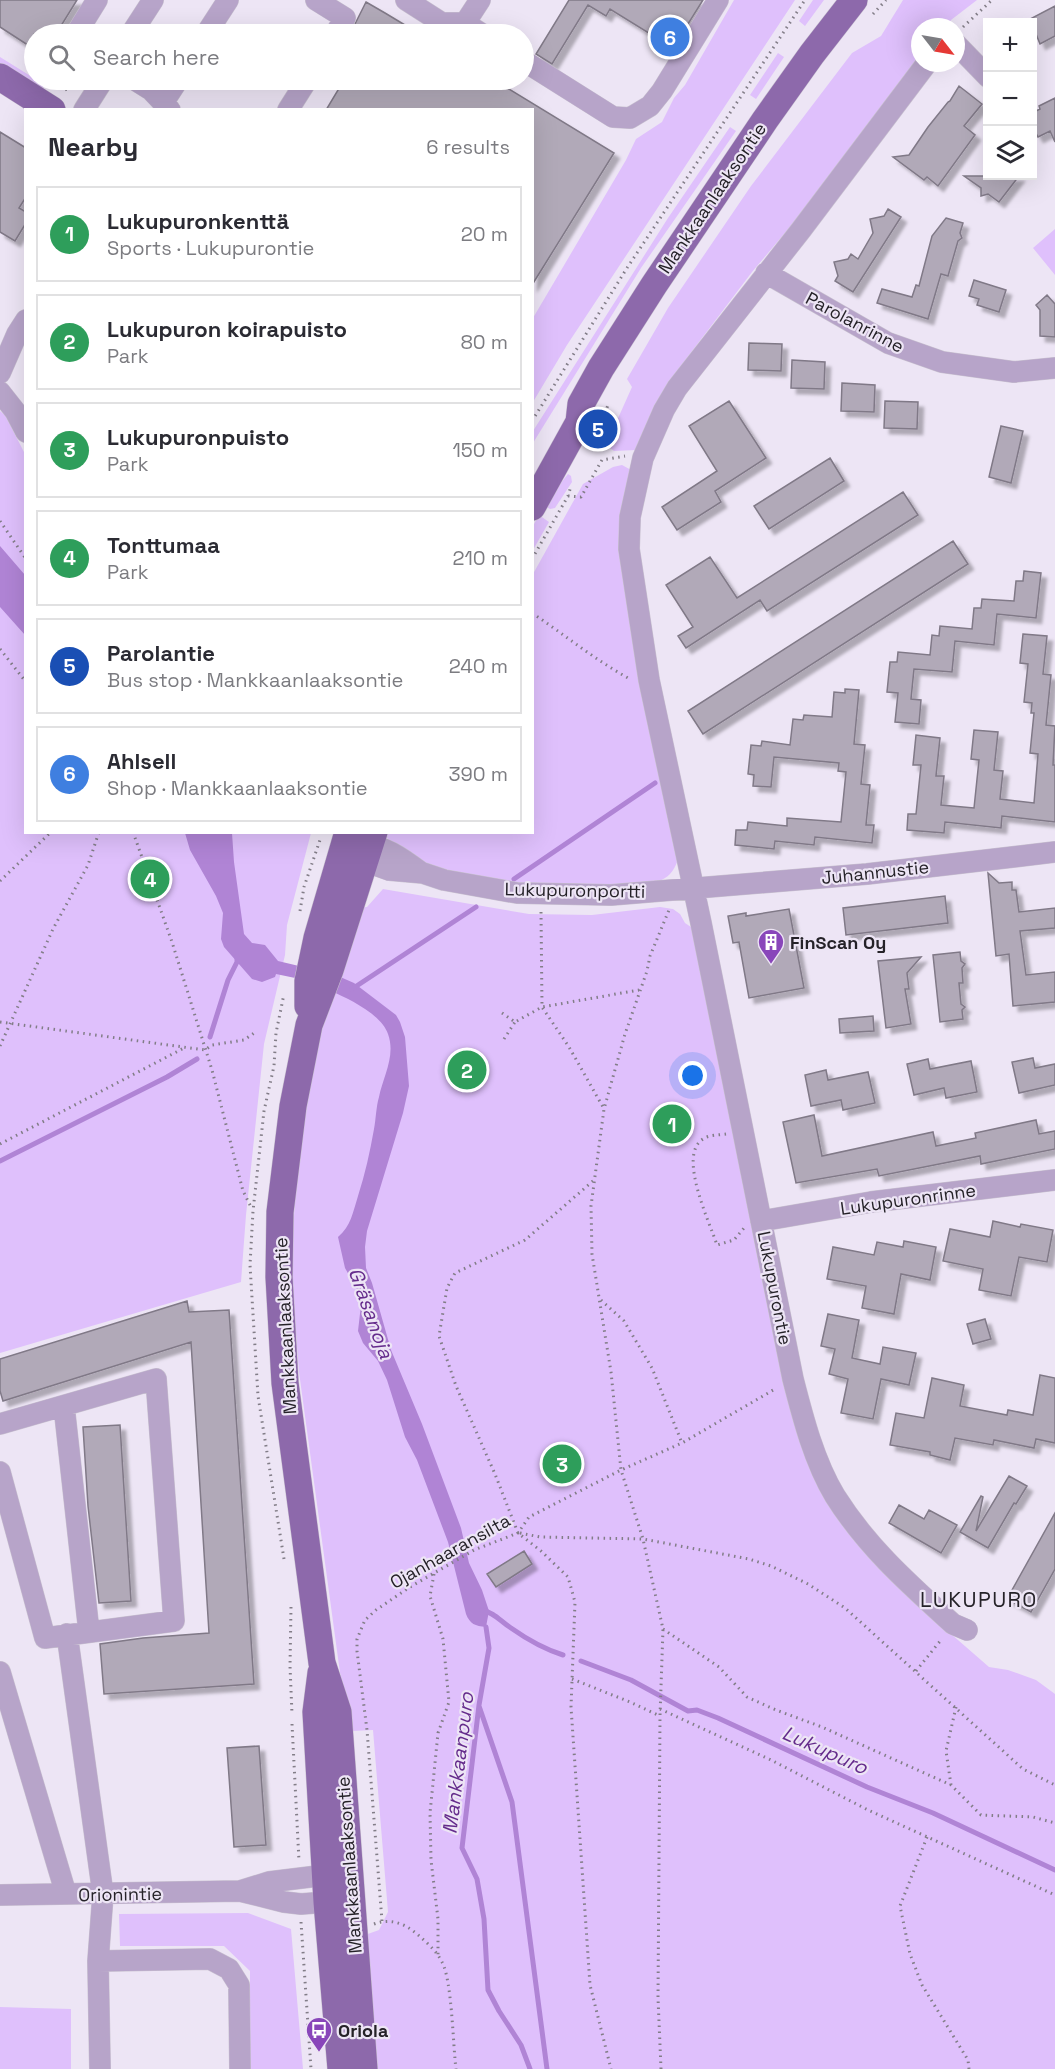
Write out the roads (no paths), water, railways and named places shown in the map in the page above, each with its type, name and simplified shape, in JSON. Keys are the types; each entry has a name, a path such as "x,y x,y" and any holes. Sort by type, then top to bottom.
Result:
{"main road":[{"name":"Mankkaanlaaksontie","path":"534,467 567,416 581,404 690,228 812,54 854,0"},
{"path":"0,77 24,87"},
{"path":"33,90 58,100"},
{"name":"Mankkaanlaaksontie","path":"534,503 579,422 581,404"},
{"name":"Mankkaanlaaksontie","path":"354,841 317,938 308,981 309,1025 293,1106 280,1212 279,1277 285,1383 322,1663 338,1712 364,2069"},
{"name":"Mankkaanlaaksontie","path":"322,1663 316,1712 327,1902 341,2069"}],"street":[{"path":"82,24 97,0"},
{"path":"137,24 153,0"},
{"path":"212,24 228,0"},
{"path":"316,0 345,18 341,24"},
{"path":"406,0 447,24"},
{"path":"474,24 480,0"},
{"path":"534,67 613,117 630,118 650,106 662,91 718,0"},
{"path":"965,54 983,73"},
{"name":"Lukupurontie","path":"920,72 801,230 677,388 643,458 630,517 629,549 650,680 793,1379 805,1424 834,1494 885,1562 960,1627"},
{"path":"85,108 97,90"},
{"path":"151,90 166,106 173,90"},
{"path":"289,108 301,90"},
{"name":"Parolanrinne","path":"766,273 888,343 942,363 1014,372 1055,368"},
{"path":"0,373 24,323"},
{"path":"0,392 15,411 24,428"},
{"name":"Lukupuronportti","path":"354,841 389,870 423,873 444,880 517,893 611,895 694,889"},
{"name":"Juhannustie","path":"694,889 867,874 1055,852"},
{"name":"Lukupuronrinne","path":"761,1223 871,1202 1055,1180"},
{"path":"0,1424 156,1379 174,1621 45,1638 0,1472"},
{"path":"64,1406 88,1632"},
{"path":"67,1635 103,1894 98,1961 100,2069"},
{"path":"0,1672 66,1894"},
{"path":"326,1875 351,1890"},
{"name":"Orionintie","path":"240,1892 269,1882 326,1875"},
{"name":"Orionintie","path":"0,1895 240,1892 301,1904 327,1902 351,1890"},
{"path":"98,1961 210,1959 228,1968 239,1985 240,2069"}],"water":[{"path":"0,546 24,574 24,634 0,607"},
{"path":"185,834 232,834 244,934 252,943 265,945 278,961 299,966 300,979 276,974 275,977 262,982 252,979 224,947 221,939 223,913 190,850"},
{"name":"Gräsanoja","path":"338,976 354,983 396,1015 405,1037 409,1086 367,1231 366,1268 391,1350 422,1424 461,1528 469,1563 482,1590 489,1611 486,1627 473,1624 466,1614 448,1542 417,1460 405,1437 387,1380 378,1361 363,1343 358,1331 361,1305 358,1291 345,1268 338,1237 351,1218 363,1179 378,1101 391,1050 388,1034 379,1020 364,1008 331,991"}],"waterway":[{"path":"514,879 655,783"},
{"path":"352,989 476,907"},
{"path":"210,1037 237,957"},
{"path":"0,1161 167,1077 197,1059"},
{"name":"Lukupuro","path":"482,1610 494,1615 530,1640 563,1655"},
{"name":"Mankkaanpuro","path":"486,1627 489,1648 479,1705 462,1848 477,1879 484,1919 488,1990 521,2045 530,2069"},
{"name":"Lukupuro","path":"581,1661 631,1680 688,1711 697,1710 718,1718 1055,1870"},
{"path":"479,1706 512,1802 547,2069"}],"place":[{"name":"Ahlsell","path":"670,37"},
{"name":"Parolantie","path":"598,429"},
{"name":"Tonttumaa","path":"150,879"},
{"name":"FinScan Oy","path":"771,965"},
{"name":"Lukupuron koirapuisto","path":"467,1070"},
{"name":"Lukupuronkenttä","path":"672,1124"},
{"name":"Lukupuronpuisto","path":"562,1464"},
{"name":"Oriola","path":"319,2053"}],"district":[{"name":"LUKUPURO","path":"979,1599"}]}
